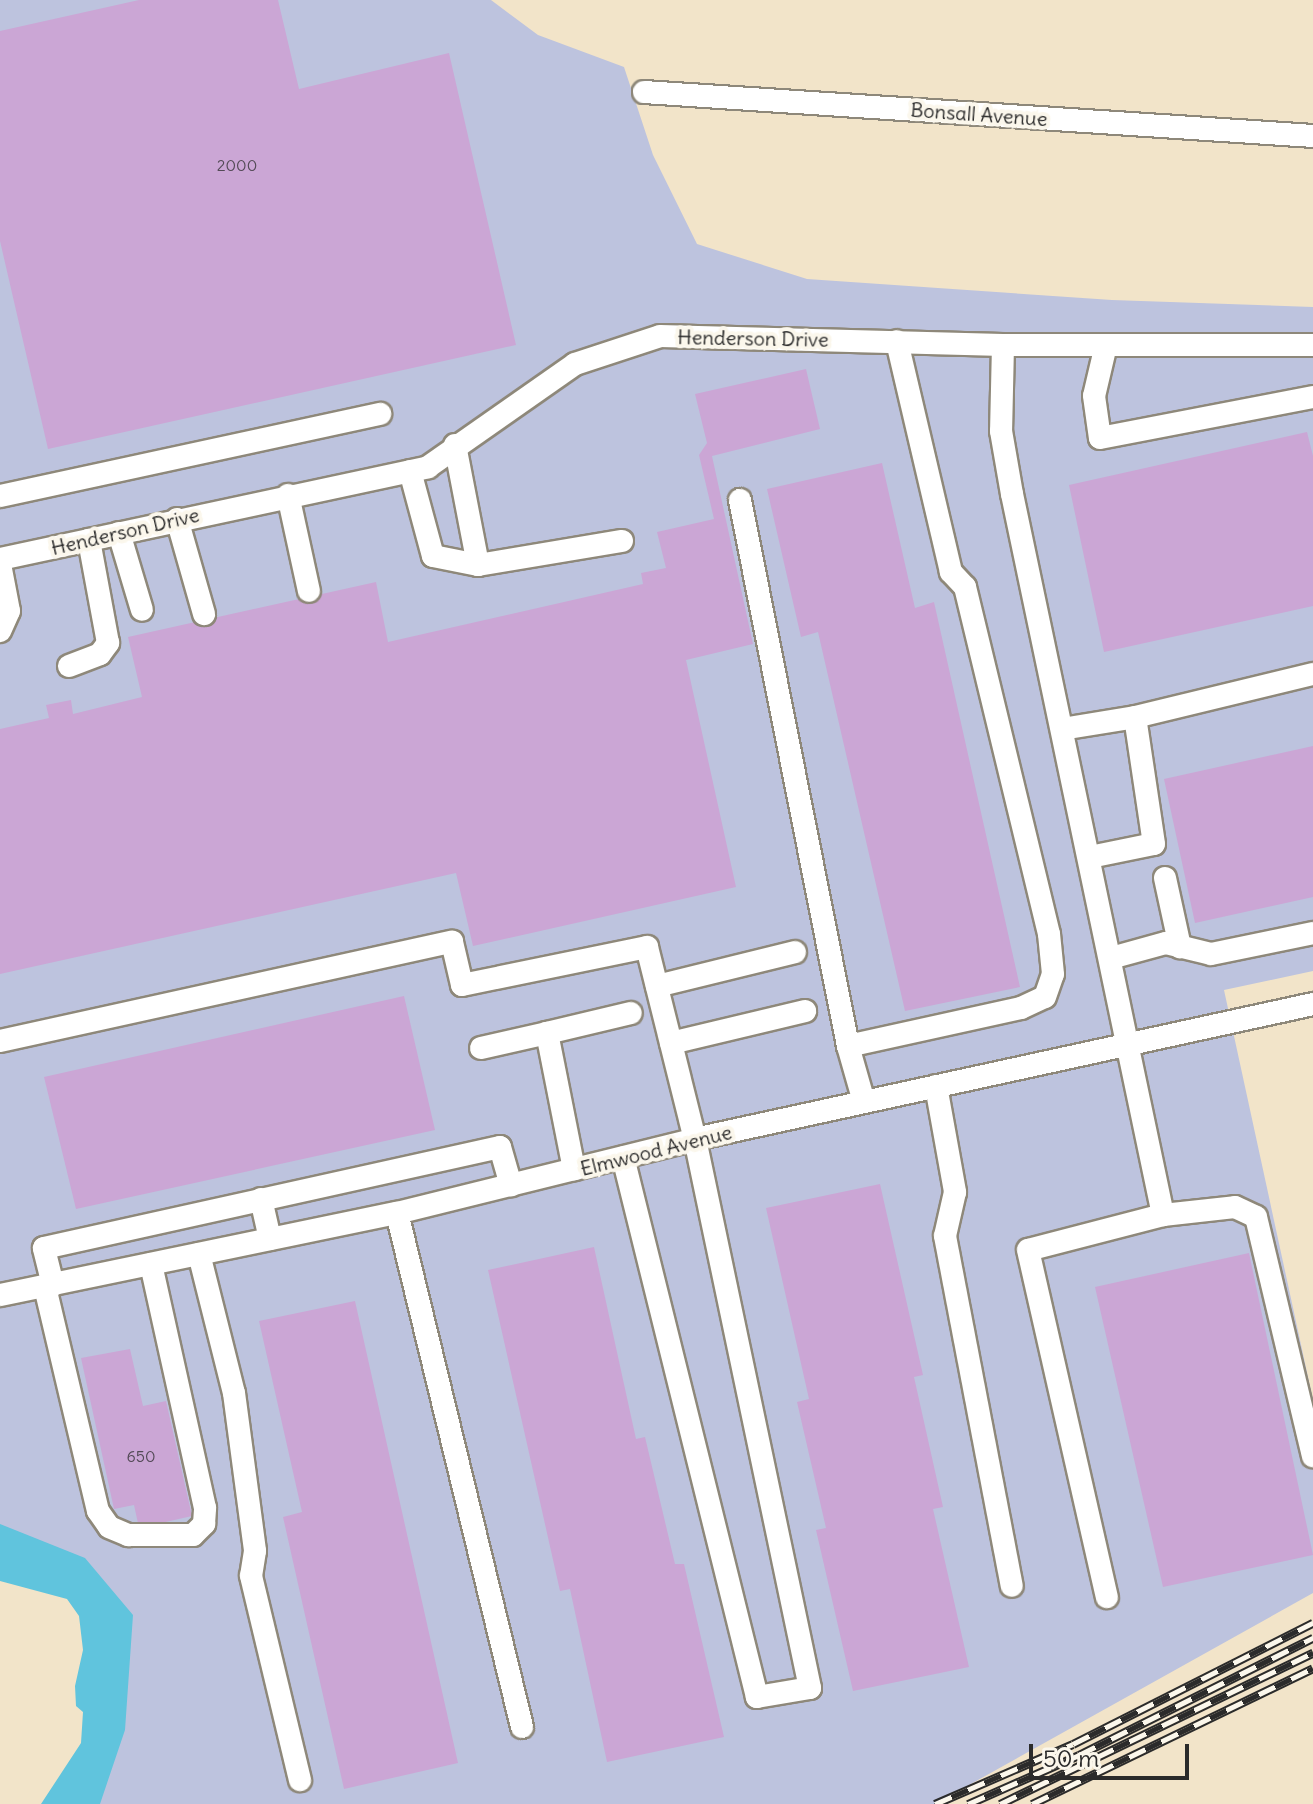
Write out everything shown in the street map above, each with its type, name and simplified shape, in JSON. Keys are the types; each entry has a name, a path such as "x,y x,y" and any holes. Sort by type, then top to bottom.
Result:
{"street":[{"name":"Bonsall Avenue","path":"644,92 1313,136"},
{"name":"Henderson Drive","path":"0,562 177,519 428,467 455,445 575,364 660,336 1003,345 1313,345"},
{"path":"848,1046 1021,1008 1045,997 1053,974 1049,934 965,587 951,572 897,341"},
{"path":"1003,345 1001,431 1130,1043 1163,1215"},
{"path":"1106,345 1094,396 1100,438 1313,397"},
{"path":"0,496 380,414"},
{"path":"455,445 478,565"},
{"path":"410,471 433,556 478,565 622,541"},
{"path":"288,495 309,591"},
{"path":"740,500 848,1046 864,1102"},
{"path":"177,519 204,614"},
{"path":"119,533 142,610"},
{"path":"69,666 100,654 108,643 89,540"},
{"path":"0,562 9,611 0,631"},
{"path":"1062,729 1135,717 1313,674"},
{"path":"1090,857 1154,844 1135,717"},
{"path":"1165,878 1180,947"},
{"path":"1111,958 1166,943 1211,954 1313,933"},
{"path":"0,1041 452,942 462,985 647,947 695,1139 810,1688 757,1697 623,1157"},
{"path":"657,986 795,952"},
{"name":"Elmwood Avenue","path":"0,1295 397,1213 695,1139 1313,1004"},
{"path":"671,1043 805,1011"},
{"path":"481,1048 631,1013"},
{"path":"547,1033 574,1169"},
{"path":"936,1086 955,1192 945,1236 1012,1586"},
{"path":"151,1264 205,1508 204,1524 193,1535 128,1535 109,1527 98,1511 49,1286 44,1248 500,1147 511,1185"},
{"path":"261,1199 270,1239"},
{"path":"1107,1597 1028,1250 1163,1215 1235,1207 1256,1217 1313,1456"},
{"path":"397,1213 522,1727"},
{"path":"199,1254 234,1393 255,1551 251,1576 300,1780"}],"shaded area":[{"path":"0,0 491,0 538,35 624,67 653,155 697,244 807,279 1112,300 1313,307 1313,971 1224,990 1313,1400 1313,1593 935,1804 59,1804 90,1748 85,1581 0,1552"}],"water":[{"path":"0,1524 85,1558 133,1615 125,1730 100,1804 41,1804 81,1743 83,1712 76,1706 75,1686 83,1650 79,1616 67,1599 0,1581"}],"building":[{"path":"139,0 278,0 299,89 449,53 516,345 48,449 0,241 0,31"},
{"path":"806,369 820,429 712,456 753,644 686,660 736,887 473,946 456,873 0,974 0,729 49,718 46,705 71,700 73,714 142,697 128,637 376,582 388,642 643,584 641,573 666,568 657,532 714,519 699,455 707,443 695,394"},
{"path":"1307,432 1313,456 1313,606 1104,652 1069,485"},
{"path":"882,463 915,608 934,602 1020,987 905,1011 818,632 801,637 767,489"},
{"path":"1313,746 1313,897 1195,923 1164,779"},
{"path":"404,996 435,1130 76,1209 44,1077"},
{"path":"880,1184 923,1375 914,1377 943,1507 933,1509 969,1667 853,1691 816,1530 826,1528 797,1402 809,1399 766,1208"},
{"path":"594,1247 636,1439 645,1437 675,1564 684,1564 724,1737 607,1762 570,1589 560,1591 488,1270"},
{"path":"1249,1253 1313,1555 1163,1587 1095,1287"},
{"path":"355,1301 458,1763 344,1789 283,1517 302,1512 259,1321"},
{"path":"130,1349 143,1406 166,1401 192,1516 139,1528 134,1505 114,1509 81,1358"}],"railway":[{"path":"935,1804 1073,1744 1313,1623"},
{"path":"968,1804 1079,1755 1313,1638"},
{"path":"1000,1804 1313,1653"},
{"path":"1032,1804 1313,1668"}]}
